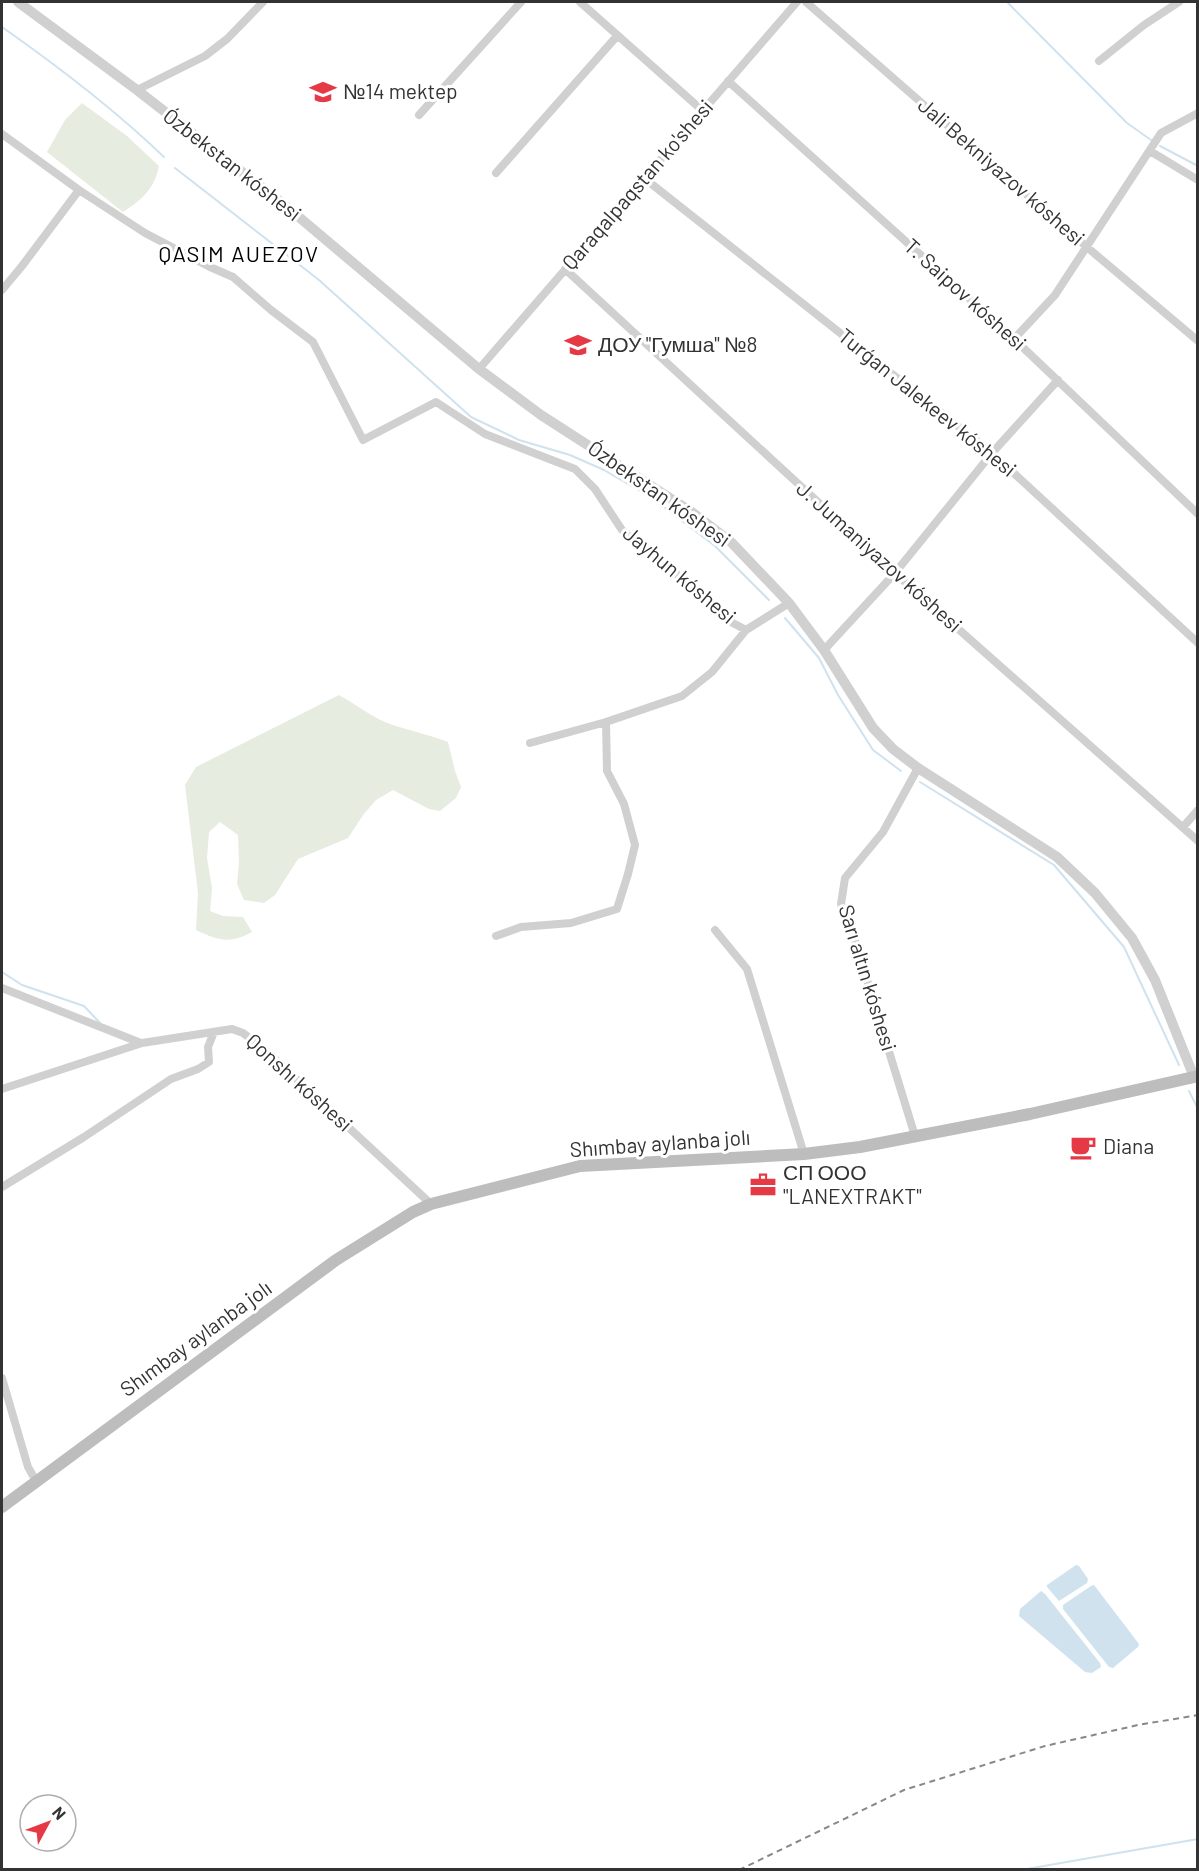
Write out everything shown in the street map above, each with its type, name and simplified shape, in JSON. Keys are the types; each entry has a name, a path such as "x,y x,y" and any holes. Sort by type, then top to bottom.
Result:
{"main road":[{"name":"Shımbay aylanba jolı","path":"2,1507 336,1260 413,1212 431,1204 580,1166 804,1154 860,1147 1196,1079"}],"street":[{"name":"Ózbekstan kóshesi","path":"18,2 137,90 287,207 479,369 541,415 693,513 731,542 789,603 824,650 873,728 892,749 1057,857 1095,892 1132,938 1155,980 1196,1079"},
{"path":"137,90 205,56 227,39 263,2"},
{"path":"420,115 521,2"},
{"path":"580,2 703,111"},
{"name":"Qaraqalpaqstan ko'shesi","path":"479,369 797,2"},
{"name":"Jali Bekniyazov kóshesi","path":"806,2 1197,341"},
{"path":"1099,61 1144,25 1179,2"},
{"path":"496,173 617,36"},
{"name":"T. Saipov kóshesi","path":"729,81 1014,339 1197,514"},
{"path":"1014,339 1055,295 1088,248 1161,133 1197,113"},
{"path":"2,134 79,190 2,290"},
{"path":"1150,151 1197,180"},
{"name":"Turǵan Jalekeev kóshesi","path":"644,178 992,453 1197,643"},
{"name":"Jayhun kóshesi","path":"79,190 145,233 233,277 314,342 363,440 436,402 485,434 575,470 595,489 622,530 731,622 746,630"},
{"name":"J. Jumaniyazov kóshesi","path":"565,268 895,573 1197,841"},
{"path":"824,650 895,573 992,453 1058,380"},
{"name":"Jayhun kóshesi","path":"530,743 606,722 682,696 712,672 746,630 789,603"},
{"path":"495,936 520,927 571,923 616,909 635,845 624,804 607,771 606,722"},
{"name":"Sarı altın kóshesi","path":"915,1136 855,941 841,904 845,878 884,832 918,768"},
{"path":"1183,827 1197,810"},
{"path":"715,930 747,969 804,1154"},
{"path":"2,988 142,1043"},
{"name":"Qonshı kóshesi","path":"2,1089 142,1043 232,1029 243,1033 264,1049 431,1204"},
{"path":"2,1187 84,1137 171,1079 198,1069 209,1062 208,1047 214,1032"},
{"path":"2,1378 28,1467 36,1481"}],"shaded area":[{"path":"82,103 127,136 159,166 147,193 123,212 47,152 65,120"},
{"path":"339,695 372,716 448,742 461,787 456,798 440,811 429,809 393,790 376,800 348,838 298,859 275,895 264,903 244,900 237,884 238,835 220,822 209,832 207,858 212,888 210,911 223,916 243,917 252,932 231,940 224,940 196,930 198,893 185,785 196,767"}],"water":[{"path":"1076,1565 1088,1579 1087,1583 1059,1601 1047,1585"},
{"path":"1094,1585 1139,1644 1113,1668 1109,1667 1063,1609 1063,1605"},
{"path":"1041,1591 1101,1667 1092,1673 1085,1672 1019,1616 1020,1609"}],"waterway":[{"path":"1007,2 1127,123 1151,140"},
{"path":"2,27 85,89 164,157"},
{"path":"1160,146 1198,166"},
{"path":"175,168 319,280 471,417 519,440 570,455 604,470 652,498 715,546 769,600"},
{"path":"785,618 819,658 838,695 873,750 901,771"},
{"path":"920,782 1054,865 1124,947 1179,1065"},
{"path":"2,972 22,985 84,1006 100,1023"},
{"path":"1189,1091 1198,1109"},
{"path":"1021,1870 1198,1839"}],"railway":[{"path":"739,1870 904,1790 1045,1746 1138,1725 1198,1715"}],"place":[{"name":"№14 mektep","path":"323,92"},
{"name":"ДОУ \"Гумша\" №8","path":"578,345"},
{"name":"Diana","path":"1083,1147"},
{"name":"СП ООО \"LANEXTRAKT\"","path":"763,1185"}],"district":[{"name":"QASIM AUEZOV","path":"239,254"}]}
